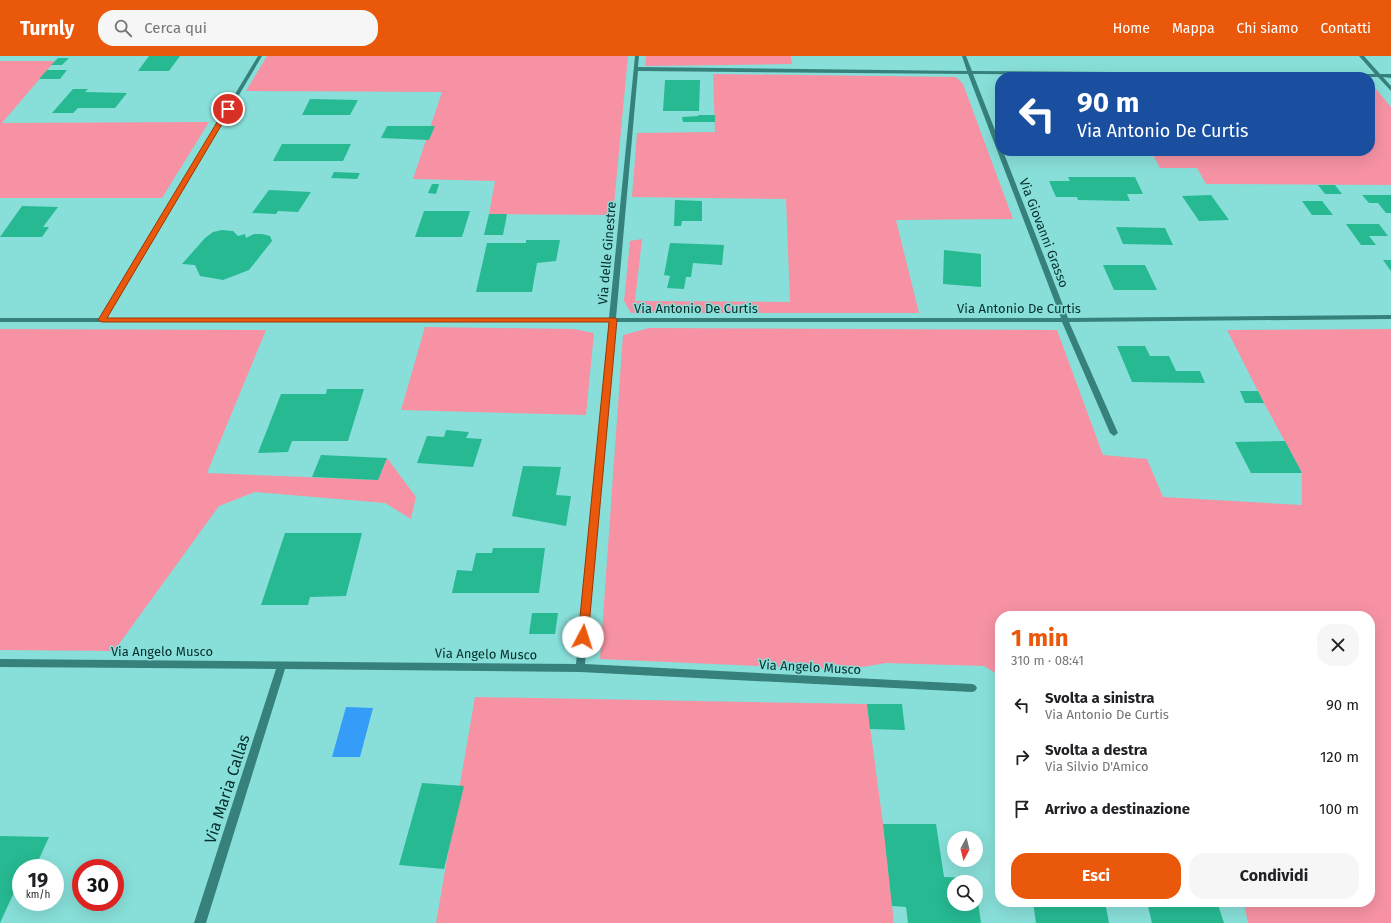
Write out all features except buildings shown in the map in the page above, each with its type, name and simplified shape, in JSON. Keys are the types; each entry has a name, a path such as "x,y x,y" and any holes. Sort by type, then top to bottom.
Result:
{"street":[{"path":"102,320 260,56"},
{"name":"Via delle Ginestre","path":"580,668 638,56"},
{"name":"Via Giovanni Grasso","path":"964,56 995,138"},
{"path":"1361,56 1391,89"},
{"path":"636,69 995,73"},
{"path":"1375,76 1391,76"},
{"name":"Via Giovanni Grasso","path":"1002,156 1065,320 1114,433"},
{"name":"Via Antonio De Curtis","path":"0,320 1065,320 1391,318"},
{"name":"Via Angelo Musco","path":"0,663 580,668 972,688"},
{"name":"Via Maria Callas","path":"200,923 282,665"}],"shaded area":[{"path":"267,56 628,56 613,215 489,214 495,181 413,179 442,92 246,91"},
{"path":"646,56 791,56 792,64 645,66"},
{"path":"0,61 55,61 2,123 209,122 162,198 0,198"},
{"path":"713,74 956,77 963,84 1013,219 896,220 919,313 631,313 624,301 630,241 642,239 635,301 790,302 786,199 632,197 637,133 715,132"},
{"path":"1375,88 1391,107 1391,185 1206,184 1197,168 1160,168 1154,156 1375,156"},
{"path":"425,327 573,329 594,333 586,415 401,410"},
{"path":"649,328 1057,330 1103,455 1147,459 1163,497 1302,505 1302,473 1227,330 1391,329 1391,923 1248,923 1245,907 1375,907 1375,611 995,611 995,673 984,666 886,663 845,670 600,659 623,335"},
{"path":"0,329 266,330 207,473 378,480 387,458 416,497 411,519 385,503 255,492 219,506 114,651 0,650"},
{"path":"475,697 867,704 894,923 436,923"}],"water":[{"path":"346,707 373,708 360,757 332,757"}],"route":[{"path":"228,109 102,320 613,320 583,637"}]}
